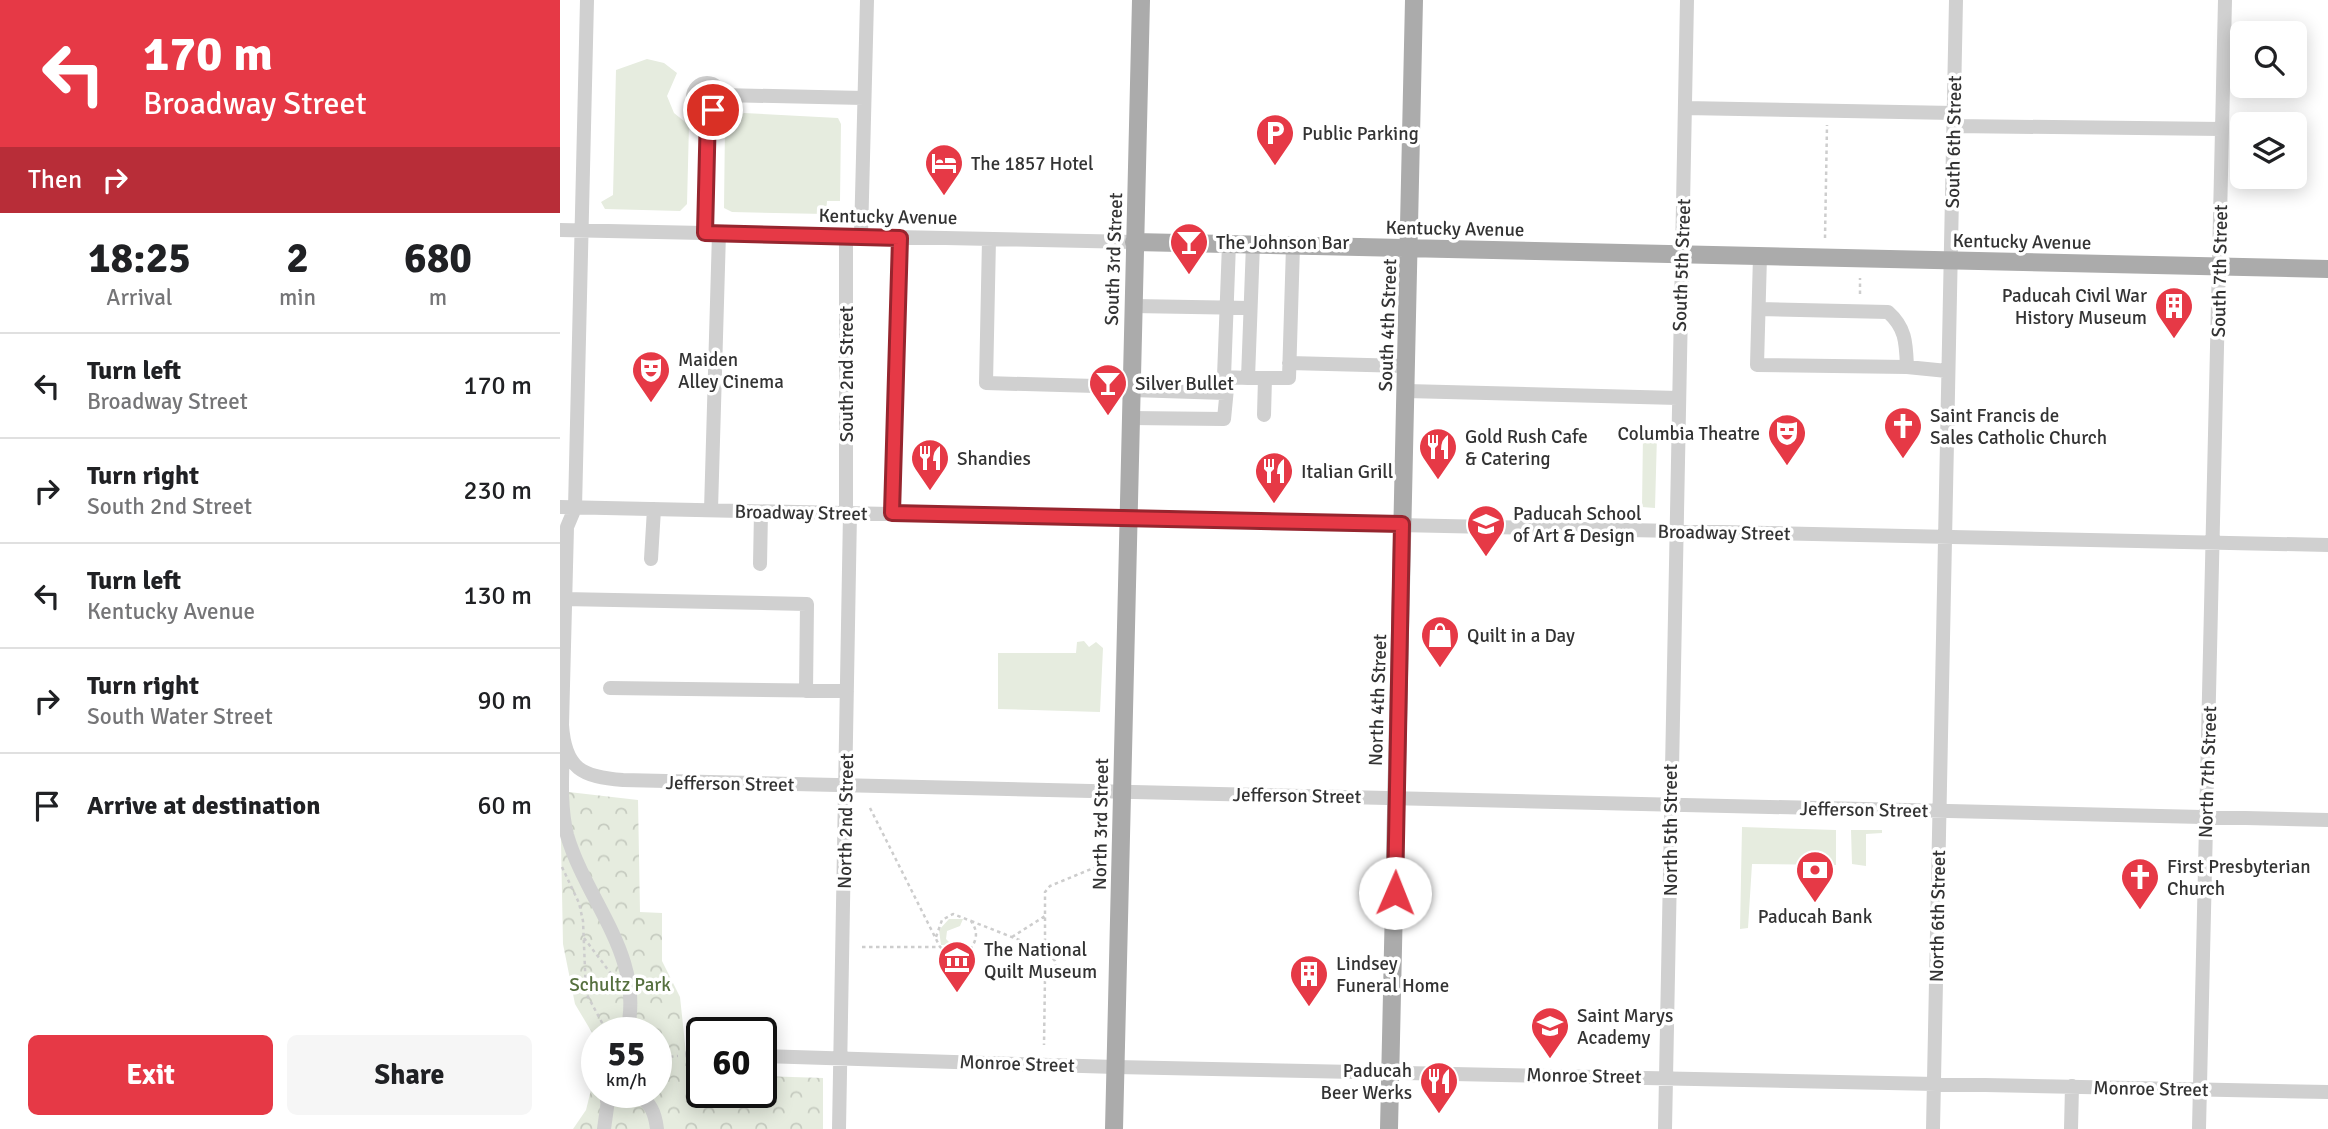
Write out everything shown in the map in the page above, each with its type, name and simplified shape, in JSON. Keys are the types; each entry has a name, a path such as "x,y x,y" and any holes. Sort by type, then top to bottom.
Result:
{"main road":[{"name":"South 3rd Street","path":"1128,519 1141,0"},
{"name":"South 4th Street","path":"1402,524 1414,0"},
{"name":"Kentucky Avenue","path":"1134,242 2328,269"},
{"name":"North 3rd Street","path":"1114,1129 1128,519"},
{"name":"North 4th Street","path":"1389,1129 1402,524"}],"street":[{"path":"587,0 581,229 564,599 564,747 561,802 566,832 581,872 624,957 631,1002 629,1017"},
{"name":"South 2nd Street","path":"848,513 854,236 864,98 867,0"},
{"name":"South 5th Street","path":"1675,531 1687,0"},
{"name":"South 6th Street","path":"1944,536 1956,0"},
{"name":"South 7th Street","path":"2213,542 2225,0"},
{"path":"709,83 717,87 721,95 717,107 708,111 699,108 694,101 696,88 709,83"},
{"path":"721,95 864,98"},
{"path":"1685,108 2222,129"},
{"path":"708,111 712,233 711,510"},
{"name":"Kentucky Avenue","path":"560,230 1134,242"},
{"path":"892,513 900,238"},
{"path":"989,239 985,383 1226,393"},
{"path":"1228,244 1224,377 1228,378 1289,379 1293,246"},
{"path":"1248,378 1253,244"},
{"path":"1760,256 1757,365 1907,367 1947,371"},
{"path":"1133,306 1250,308"},
{"path":"1759,309 1888,312 1900,323 1906,337 1907,367"},
{"path":"1289,363 1406,366"},
{"path":"1130,418 1224,419 1228,378"},
{"path":"1264,415 1265,378"},
{"path":"1406,391 1678,398"},
{"name":"Broadway Street","path":"567,508 2328,545"},
{"path":"651,559 654,509"},
{"path":"760,564 761,512"},
{"name":"North 2nd Street","path":"839,1129 848,513"},
{"name":"North 5th Street","path":"1665,1129 1675,531"},
{"name":"North 6th Street","path":"1933,1129 1944,536"},
{"name":"North 7th Street","path":"2199,1129 2213,542"},
{"path":"564,599 807,604 806,691"},
{"path":"610,688 847,691"},
{"name":"Jefferson Street","path":"564,747 576,768 597,778 2328,820"},
{"name":"Monroe Street","path":"777,1056 1116,1067 2328,1092"},
{"path":"2071,1129 2072,1086"},
{"path":"604,1129 607,1108"},
{"path":"653,1108 657,1129"}],"path":[{"path":"1825,238 1827,121"},
{"path":"1860,278 1860,295"},
{"path":"870,808 940,947"},
{"path":"560,858 565,879 579,903 586,993 599,1017"},
{"path":"1045,950 1045,892 1050,886 1101,865"},
{"path":"936,937 938,925 947,916 960,914 971,921 1045,950 1055,961 1057,977 1045,977 1044,1045"},
{"path":"1012,937 1045,916"},
{"path":"862,947 940,947 956,955 967,952 975,943 976,931 971,921"},
{"path":"583,936 612,976"}],"green space":[{"path":"647,59 664,63 677,73 667,96 674,113 689,125 687,204 680,211 605,209 601,202 613,195 616,70"},
{"path":"744,113 838,118 841,124 840,201 827,201 826,214 732,212 724,208 725,125"},
{"path":"1643,434 1657,435 1655,508 1642,507"},
{"path":"1084,641 1089,647 1096,642 1103,648 1100,712 998,709 998,653 1076,653 1077,642"},
{"name":"Schultz Park","path":"560,791 638,800 640,912 662,913 662,961 680,997 686,1053 686,1108 777,1108 777,1077 823,1078 823,1129 573,1129 586,1108 672,1108 672,1017 583,1017 575,1004 563,944"},
{"path":"1742,827 1836,830 1836,865 1752,864 1748,928 1740,929"},
{"path":"1851,830 1882,830 1882,833 1866,834 1866,866 1852,864"},
{"path":"949,919 963,919 960,926 947,931 946,939 952,945 941,945 939,930"}],"place":[{"name":"Public Parking","path":"1275,167"},
{"name":"The 1857 Hotel","path":"944,197"},
{"name":"The Johnson Bar","path":"1189,276"},
{"name":"Paducah Civil War History Museum","path":"2174,340"},
{"name":"Maiden Alley Cinema","path":"651,404"},
{"name":"Silver Bullet","path":"1108,417"},
{"name":"Saint Francis de Sales Catholic Church","path":"1903,460"},
{"name":"Columbia Theatre","path":"1787,467"},
{"name":"Gold Rush Cafe & Catering","path":"1438,481"},
{"name":"Shandies","path":"930,492"},
{"name":"Italian Grill","path":"1274,505"},
{"name":"Paducah School of Art & Design","path":"1486,558"},
{"name":"Quilt in a Day","path":"1440,669"},
{"name":"Paducah Bank","path":"1815,904"},
{"name":"First Presbyterian Church","path":"2140,911"},
{"name":"The National Quilt Museum","path":"957,994"},
{"name":"Lindsey Funeral Home","path":"1309,1008"},
{"name":"Saint Marys Academy","path":"1550,1060"},
{"name":"Paducah Beer Werks","path":"1439,1115"}],"route":[{"path":"713,110 708,111 705,233 900,238 892,513 1158,521 1402,524 1395,893"}]}
